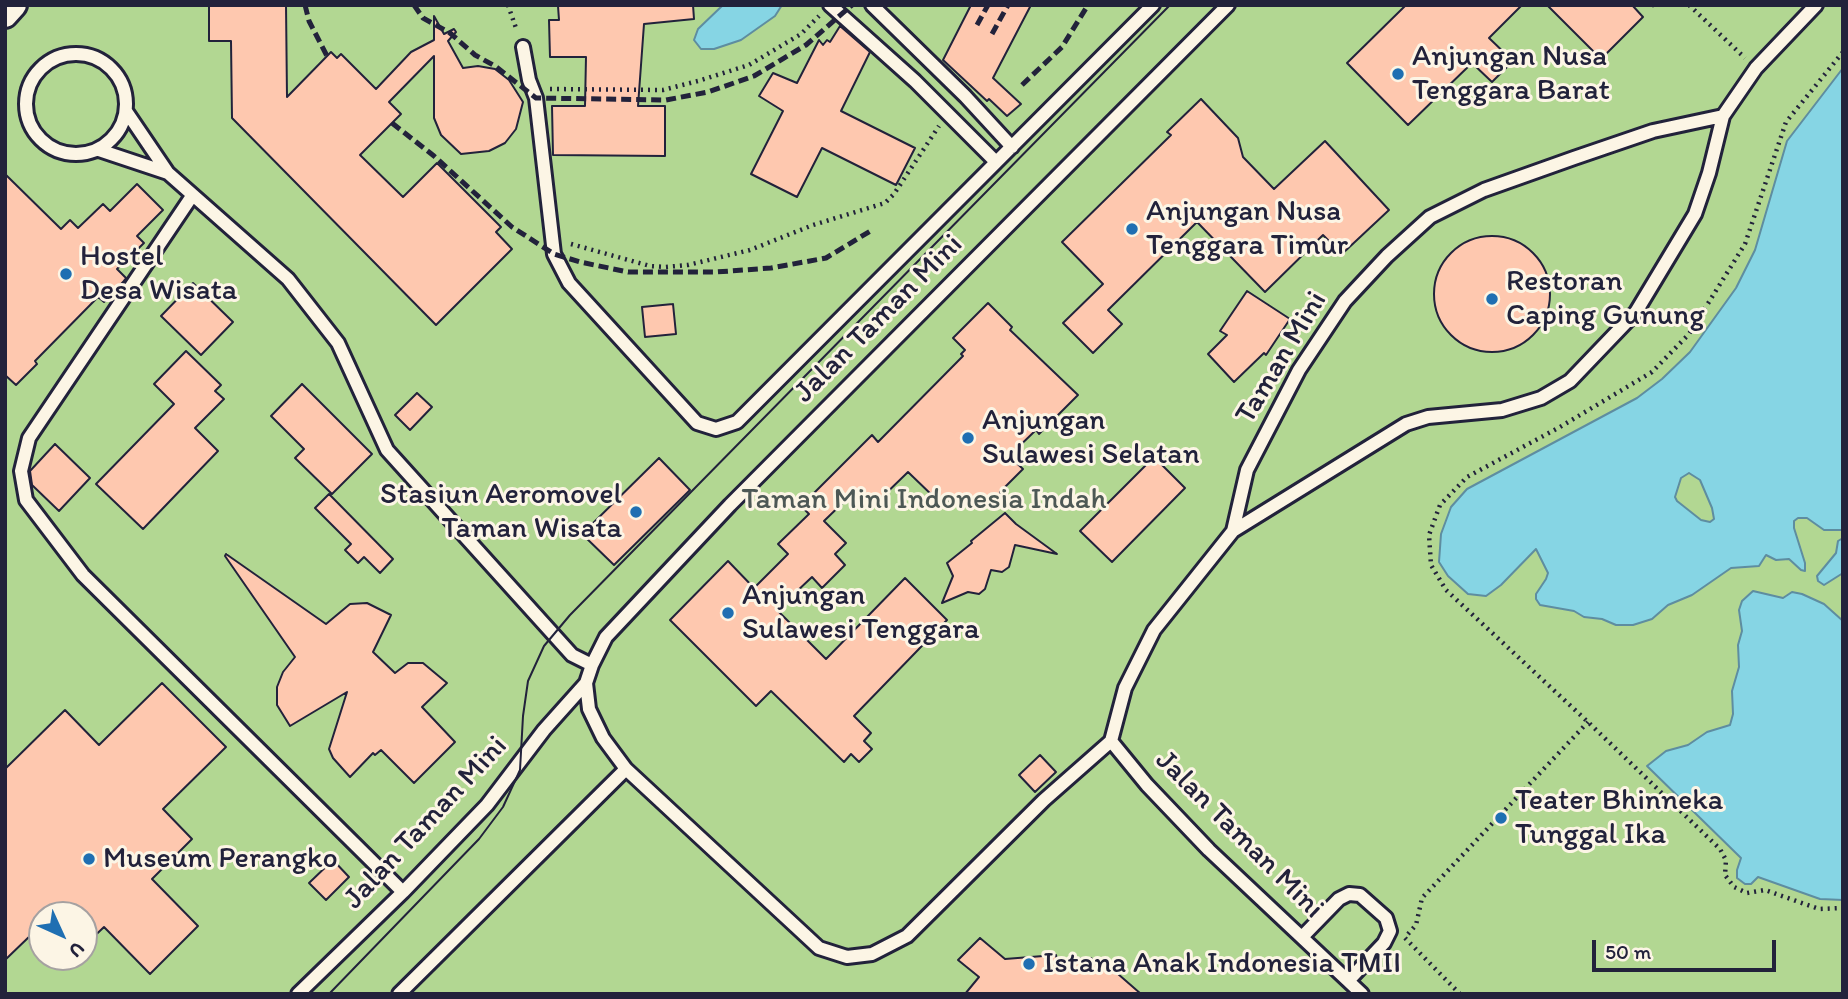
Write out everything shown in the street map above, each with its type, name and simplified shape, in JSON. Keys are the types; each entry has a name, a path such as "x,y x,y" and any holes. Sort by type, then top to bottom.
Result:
{"street":[{"path":"5,15 13,5"}],"lane":[{"path":"830,5 915,81 996,162"},
{"path":"872,5 1012,147"},
{"path":"523,47 531,89 536,98 554,254 569,283 697,423 716,429 737,422 1153,5"},
{"name":"Jalan Taman Mini","path":"298,994 403,892 487,805 544,730 586,683 606,638 730,505 1228,5"},
{"path":"1111,741 1125,688 1154,630 1233,531 1406,424 1428,417 1502,410 1541,398 1570,381 1636,312 1684,234 1699,204 1723,116 1756,68 1816,5"},
{"path":"64,54 89,54 110,66 124,86 126,111 117,134 99,150 74,156 50,149 33,133 24,110 28,85 42,65 64,54"},
{"path":"915,81 932,63"},
{"path":"126,111 168,173 288,279 338,343 387,450 572,655 592,665"},
{"name":"Taman Mini","path":"1233,531 1247,470 1299,370 1345,301 1387,256 1430,217 1484,190 1587,153 1653,131 1723,116"},
{"path":"99,150 168,173"},
{"path":"192,196 29,438 21,471 26,500 83,575 403,892"},
{"name":"Jalan Taman Mini","path":"586,683 589,709 603,738 626,769 819,948 847,957 872,954 906,936 1045,800 1111,741 1147,785 1209,850 1362,994"},
{"path":"399,994 626,769"},
{"path":"1303,936 1339,899 1349,894 1360,895 1386,919 1390,931 1384,943 1349,980"}],"path":[{"path":"508,5 523,47"},
{"path":"531,89 663,90 698,81 749,65 801,34 830,5"},
{"path":"1652,5 1658,5"},
{"path":"1689,5 1756,68"},
{"path":"1843,52 1786,122 1745,244 1689,334 1652,372 1560,427 1467,477 1440,505 1429,535 1431,565 1446,590 1720,849 1726,860 1725,875 1734,887 1747,893 1765,890 1819,909 1843,908"},
{"path":"550,236 650,266 688,265 750,250 813,225 885,203 894,194 948,113"},
{"path":"1460,994 1404,938 1416,925 1422,898 1588,722"}],"green space":[{"name":"Taman Mini Indonesia Indah","path":"8,5 1843,5 1843,994 5,994 5,9"}],"water":[{"path":"723,5 782,5 775,16 741,40 714,49 701,49 694,40 698,29"},
{"path":"1843,68 1843,530 1824,530 1807,518 1798,518 1794,521 1794,528 1805,571 1789,559 1776,560 1766,555 1759,566 1731,568 1692,595 1668,605 1652,619 1633,625 1616,625 1602,619 1584,617 1574,611 1540,605 1536,594 1548,573 1536,549 1501,585 1486,596 1468,594 1448,576 1439,562 1441,534 1451,507 1467,489 1637,398 1690,352 1736,288 1755,250 1787,141","holes":["1689,473 1700,480 1712,508 1714,519 1710,522 1701,520 1675,497 1681,478"]},
{"path":"1843,538 1843,573 1824,585 1818,581 1817,576 1836,553 1838,541"},
{"path":"1753,591 1783,598 1792,592 1802,594 1824,604 1843,621 1843,900 1820,899 1758,877 1751,884 1745,884 1737,878 1741,858 1647,766 1666,751 1688,745 1707,732 1730,725 1733,714 1732,691 1739,667 1738,645 1742,631 1739,610 1742,601"}],"building":[{"path":"209,5 286,5 287,97 331,52 337,58 341,54 376,89 411,52 434,40 434,16 444,34 454,29 456,32 448,41 463,68 478,66 495,69 509,80 523,102 516,129 505,143 489,151 461,154 441,135 434,118 434,56 389,102 401,114 360,155 403,197 437,163 501,227 496,232 512,249 436,325 232,118 231,41 209,41"},
{"path":"693,5 694,19 644,24 638,106 665,106 665,156 553,155 552,106 585,106 586,57 550,57 549,20 559,20 558,6"},
{"path":"971,5 1031,5 993,78 1021,104 1007,116 943,60"},
{"path":"1406,5 1522,5 1489,38 1513,61 1492,82 1472,63 1408,125 1347,63"},
{"path":"1547,5 1632,5 1643,17 1601,59"},
{"path":"840,26 870,52 841,111 915,148 896,185 822,148 797,197 751,174 783,111 759,96 773,73 797,83 819,40 823,45 827,40 830,42"},
{"path":"1201,99 1238,138 1243,157 1274,189 1325,141 1389,210 1342,254 1323,235 1265,292 1197,222 1108,310 1122,324 1093,353 1063,323 1103,284 1062,242 1171,135 1167,132"},
{"name":"Hostel Desa Wisata","path":"5,174 61,229 70,220 78,228 103,204 110,211 137,184 163,210 137,236 144,243 117,269 126,278 123,282 104,302 98,297 35,361 37,364 16,385 5,375"},
{"name":"Restoran Caping Gunung","path":"1492,236 1514,240 1533,253 1546,272 1550,294 1546,316 1533,335 1514,348 1492,352 1470,348 1451,335 1438,316 1434,294 1438,272 1451,253 1470,240"},
{"path":"193,283 233,322 201,355 161,316"},
{"path":"1247,291 1290,319 1266,355 1264,353 1234,382 1208,354 1227,335 1220,331"},
{"path":"988,303 1012,327 1010,330 1078,395 1039,434 1036,430 1009,456 1023,469 1000,492 1006,507 936,499 908,472 873,506 856,490 824,521 846,543 835,554 845,565 822,588 812,577 777,610 826,659 905,578 947,620 854,716 871,733 864,741 872,749 859,762 851,754 844,762 771,691 756,706 670,620 728,561 754,588 788,554 778,544 809,514 801,506 872,435 878,442 963,356 961,354 965,350 953,338"},
{"path":"673,304 676,334 645,337 642,307"},
{"path":"186,351 221,385 215,391 224,399 195,428 218,451 143,529 96,484 174,404 154,384"},
{"path":"302,384 372,454 332,494 295,458 304,449 271,416"},
{"path":"417,393 432,407 410,430 395,415"},
{"path":"55,444 90,478 59,511 32,485 30,471"},
{"path":"1154,457 1185,488 1112,562 1080,531"},
{"name":"Stasiun Aeromovel Taman Wisata","path":"659,458 690,490 614,565 582,534"},
{"path":"329,494 393,559 380,573 364,557 358,563 345,550 351,544 315,508"},
{"path":"1005,513 1057,554 1015,545 1009,567 1002,572 991,570 985,589 979,594 968,592 942,603 953,576 947,563"},
{"path":"226,554 326,624 350,604 367,603 391,615 373,652 395,673 408,663 423,663 447,683 422,707 455,742 414,783 381,750 375,755 373,753 350,777 333,758 329,749 347,692 290,726 277,705 277,687 283,672 295,657"},
{"name":"Museum Perangko","path":"162,683 226,747 163,809 192,839 152,879 198,926 150,974 104,927 98,933 98,901 28,901 28,938 5,960 5,769 65,710 99,745"},
{"path":"1040,755 1056,772 1035,792 1019,775"},
{"path":"333,860 349,877 326,900 309,883"},
{"name":"Istana Anak Indonesia TMII","path":"980,938 1005,959 1056,955 1057,960 1091,958 1101,970 1110,967 1141,994 965,994 979,977 958,960"}],"tram line":[{"path":"329,994 479,839 503,807 520,770 528,681 544,646 570,615 1170,5"}],"railway":[{"path":"305,5 309,21 327,56"},
{"path":"414,5 423,18 450,33 475,55 495,66 536,98 666,100 708,92 754,76 806,45 852,5"},
{"path":"977,25 988,5"},
{"path":"992,34 1008,5"},
{"path":"1022,85 1062,47 1088,5"},
{"path":"392,123 434,156 512,227 554,254 580,262 628,272 716,272 771,268 826,258 872,230"}],"place":[{"name":"Anjungan Nusa Tenggara Barat","path":"1398,74"},
{"name":"Anjungan Nusa Tenggara Timur","path":"1132,229"},
{"name":"Hostel Desa Wisata","path":"66,274"},
{"name":"Restoran Caping Gunung","path":"1492,299"},
{"name":"Anjungan Sulawesi Selatan","path":"968,438"},
{"name":"Stasiun Aeromovel Taman Wisata","path":"636,512"},
{"name":"Anjungan Sulawesi Tenggara","path":"728,613"},
{"name":"Teater Bhinneka Tunggal Ika","path":"1501,818"},
{"name":"Museum Perangko","path":"89,859"},
{"name":"Istana Anak Indonesia TMII","path":"1029,964"}]}
